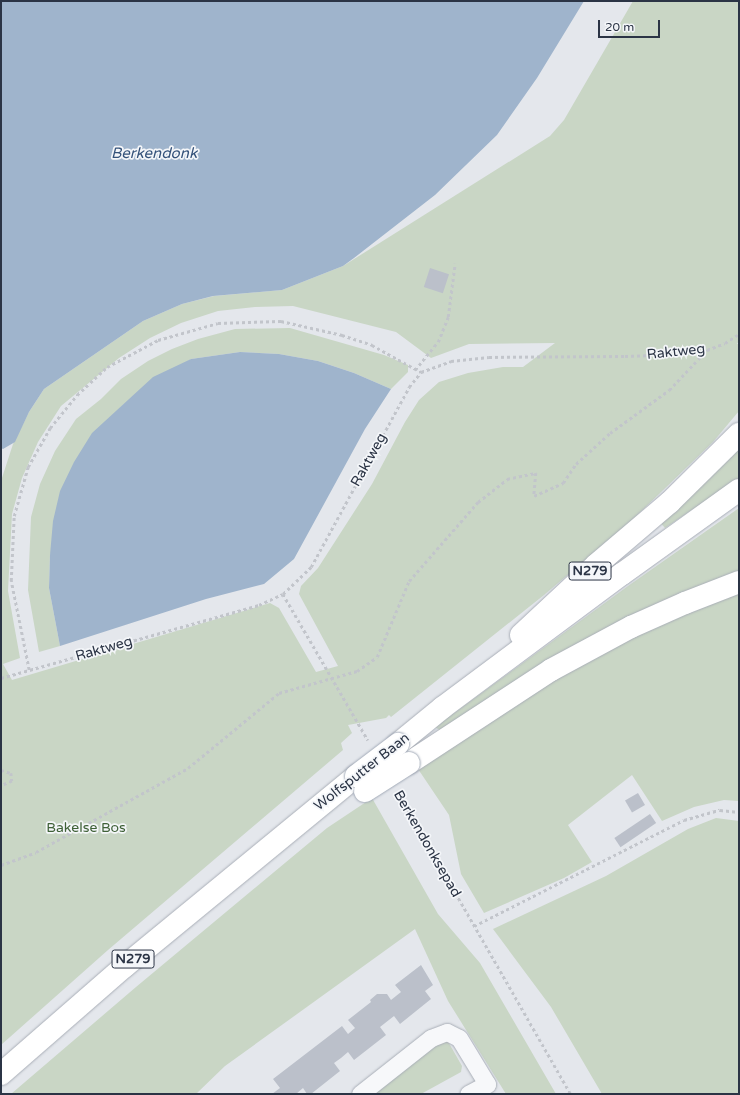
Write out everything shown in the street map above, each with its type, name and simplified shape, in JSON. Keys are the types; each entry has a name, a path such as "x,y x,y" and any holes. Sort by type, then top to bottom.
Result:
{"main road":[{"name":"N279","path":"442,708 596,565 670,502 739,434"},
{"name":"Wolfsputter Baan","path":"360,783 398,744 442,708 622,574 739,490"},
{"name":"N279","path":"1,1074 124,966 268,847 360,783 409,763 551,670 631,627 685,603 739,582"}],"street":[{"path":"360,1094 431,1038 447,1032 458,1038 487,1084 468,1094"}],"path":[{"path":"415,370 438,342 448,317 455,263"},
{"path":"28,670 11,581 14,516 28,467 50,428 76,395 107,367 158,340 218,323 281,321 342,335 372,345 398,358 415,370 422,372"},
{"name":"Raktweg","path":"1,678 259,605 283,594 311,567 409,387 422,372 451,361 489,357 683,354 707,350 725,344 739,334"},
{"path":"1,865 36,852 188,768 279,693 357,671 377,657 409,581 478,502 507,479 536,473 534,496 563,482 576,464 610,433 669,390 707,350"},
{"path":"283,594 372,747"},
{"path":"1,770 11,773 12,781 1,786"},
{"name":"Berkendonksepad","path":"396,788 571,1094"},
{"path":"474,926 684,820 720,810 739,812"}],"green space":[{"name":"Bakelse Bos","path":"633,1 739,1 739,341 737,344 739,344 739,411 713,442 630,522 544,595 391,717 389,715 386,718 348,725 352,733 341,743 343,750 108,950 1,1045 1,481 13,444 29,412 44,389 143,321 182,304 214,296 282,290 343,266 550,136 564,120","holes":["293,306 396,332 431,358 469,344 555,343 523,367 503,367 468,373 439,382 419,400 405,422 372,484 318,568 301,586 299,594 338,666 316,672 279,608 270,603 12,680 3,664 20,658 8,591 12,514 22,478 38,442 61,406 119,358 150,338 181,323 218,311 255,307"]},
{"path":"290,328 384,355 408,365 408,372 391,389 354,373 318,361 279,354 240,352 191,359 124,404 111,417 50,555 49,588 60,646 39,652 28,590 31,517 40,484 55,451 76,419 101,399 121,379 148,361 172,349 198,339 235,329"},
{"path":"739,443 739,478 665,528 659,521"},
{"path":"739,508 739,574 441,731 435,727 628,586"},
{"path":"739,588 739,801 724,800 694,807 662,821 632,775 568,825 592,862 564,878 484,913 461,874 449,815 416,766 510,705 604,651"},
{"path":"372,798 438,914 480,963 556,1094 506,1094 448,1001 415,929 225,1066 196,1094 11,1094 136,987 327,828"},
{"path":"716,818 739,821 739,1094 602,1094 551,1007 493,929 606,876 688,829"},
{"path":"446,1038 462,1066 461,1072 421,1094 366,1094 392,1073"}],"water":[{"name":"Berkendonk","path":"1,1 584,1 537,78 497,135 435,195 354,258 343,266 282,290 213,296 182,304 143,321 44,389 29,412 15,442 3,449 1,448"},
{"path":"240,352 279,354 318,361 354,373 391,389 365,429 294,559 264,584 206,599 60,646 49,588 50,555 53,521 60,491 74,462 92,433 153,377 191,359"}],"building":[{"path":"430,268 449,274 443,293 424,287"},
{"path":"638,793 645,805 632,813 625,800"},
{"path":"650,814 656,823 621,847 614,838"},
{"path":"421,965 433,985 425,991 431,999 400,1024 394,1016 380,1027 386,1035 354,1060 348,1052 334,1063 340,1071 311,1094 307,1094 303,1088 296,1094 272,1094 280,1088 273,1079 342,1026 348,1034 355,1028 348,1020 371,1002 370,1000 377,994 387,994 391,1000 401,992 395,985"}]}
